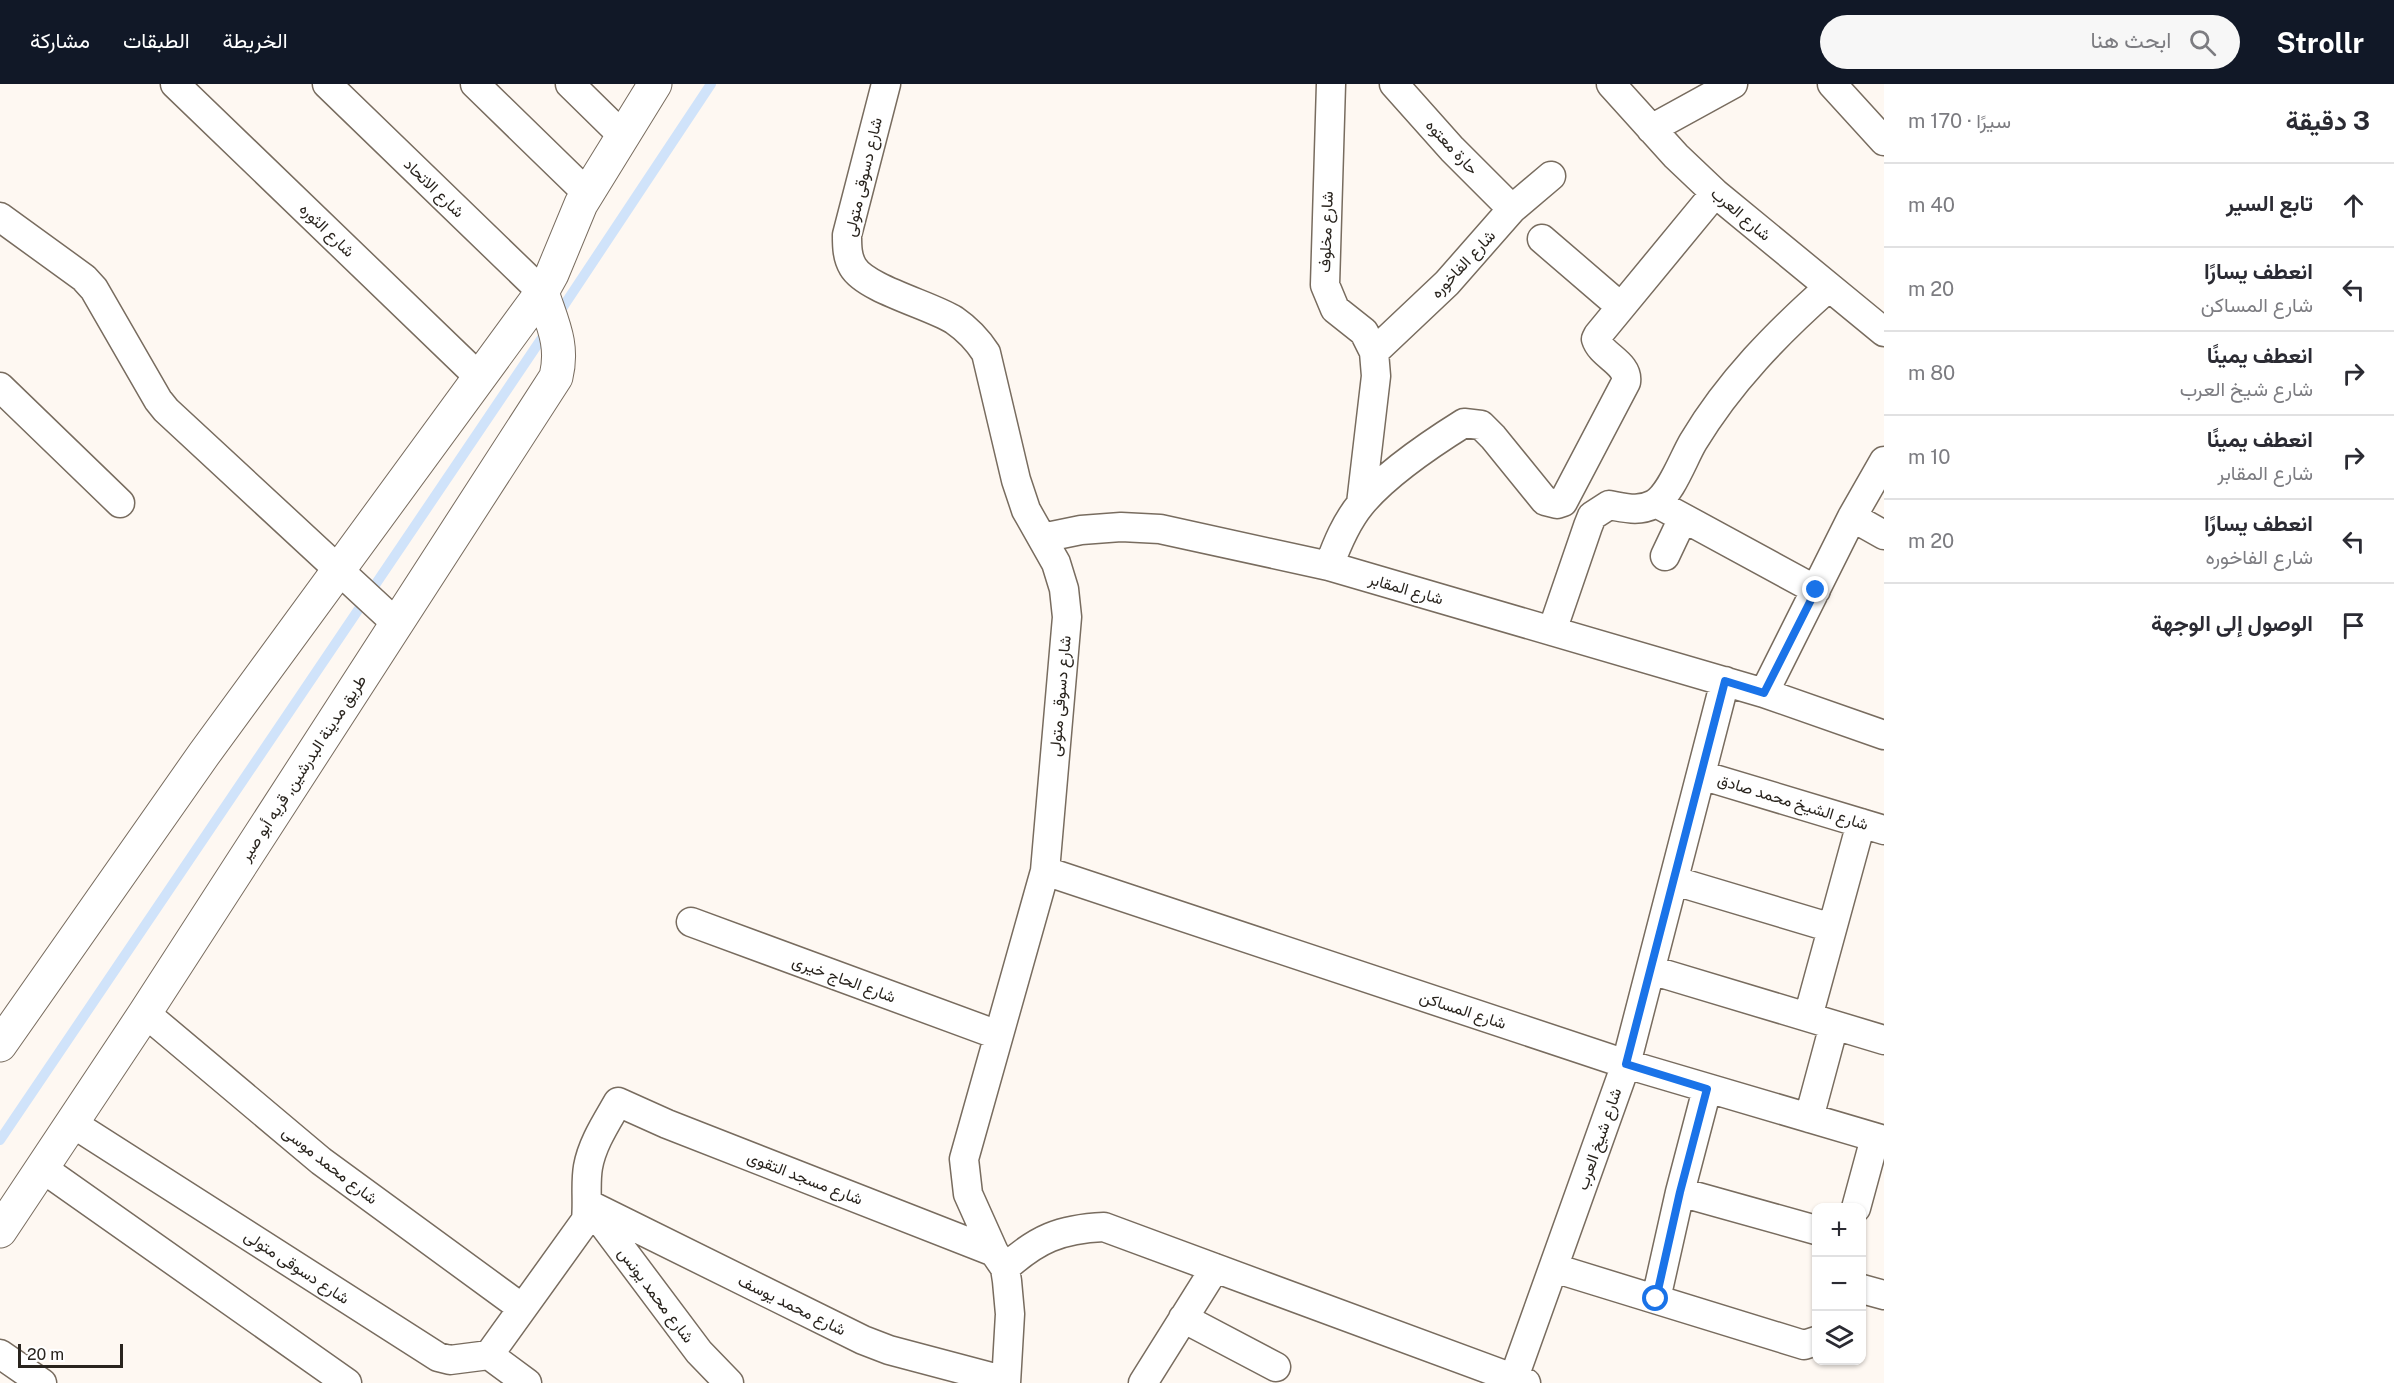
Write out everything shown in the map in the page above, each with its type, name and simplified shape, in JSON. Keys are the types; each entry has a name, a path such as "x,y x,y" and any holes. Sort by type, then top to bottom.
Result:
{"street":[{"name":"شارع الثوره","path":"175,84 479,377"},
{"name":"شارع الاتحاد","path":"327,84 550,316"},
{"path":"475,84 587,193"},
{"path":"570,84 623,136"},
{"name":"طريق مدينة البدرشين, قريه أبو صير","path":"0,1231 145,1013 389,617 556,376 560,359 550,316 552,274 575,216 587,193 655,84"},
{"name":"شارع دسوقى متولى","path":"886,84 847,235 847,252 853,268 864,279 951,319 976,339 986,353 1016,480 1026,510 1056,563 1064,589 1067,617 1045,871 964,1159 968,1194 999,1260 1010,1314 1006,1382"},
{"name":"شارع مخلوف","path":"1331,84 1325,285 1335,309 1364,332 1374,352"},
{"name":"حارة معتوه","path":"1394,84 1452,149 1512,209"},
{"name":"شارع العرب","path":"1611,84 1651,129 1715,193 1884,332"},
{"path":"1651,129 1733,84"},
{"path":"1832,84 1884,141"},
{"name":"شارع الفاخوره","path":"1374,352 1447,283 1512,209 1551,176"},
{"path":"1329,566 1340,537 1361,504 1384,481 1464,423 1481,425 1545,501 1557,504 1563,502 1626,382 1625,372 1599,346 1596,339 1715,193"},
{"path":"0,217 84,278 102,302 166,411 389,617"},
{"path":"1542,239 1621,307"},
{"path":"1552,631 1592,516 1610,505 1636,510 1656,503 1669,487 1694,442 1722,399 1791,321 1829,287"},
{"name":"طريق مدينة البدرشين, قريه أبو صير","path":"0,1045 204,754 346,577 479,377 550,316"},
{"path":"1361,504 1376,376 1374,352"},
{"path":"0,387 120,503"},
{"path":"1764,693 1852,517 1884,461"},
{"path":"1563,502 1592,516"},
{"path":"1656,503 1816,590"},
{"path":"1852,517 1884,535"},
{"path":"1665,556 1683,518"},
{"name":"شارع المقابر","path":"1042,538 1081,530 1120,527 1160,529 1329,566 1725,681 1884,735"},
{"name":"شارع شيخ العرب","path":"1518,1381 1554,1268 1626,1064 1725,681"},
{"name":"شارع الشيخ محمد صادق","path":"1701,775 1872,827"},
{"path":"1809,1118 1832,928 1872,827"},
{"name":"شارع المساكن","path":"1045,871 1626,1064 1880,1139"},
{"path":"1675,881 1832,928"},
{"name":"شارع الحاج خيرى","path":"691,922 998,1035"},
{"path":"1651,970 1884,1040"},
{"name":"شارع محمد موسى","path":"145,1013 321,1161 522,1308"},
{"path":"1656,1299 1680,1192 1707,1089"},
{"name":"شارع مسجد التقوى","path":"588,1204 587,1170 590,1154 618,1102 999,1260"},
{"name":"شارع دسوقى متولى","path":"72,1123 438,1357 450,1360 489,1355"},
{"path":"1858,1203 1880,1139"},
{"path":"42,1168 347,1383"},
{"path":"1680,1192 1812,1229"},
{"path":"527,1383 489,1355 585,1220 588,1204"},
{"name":"شارع محمد يوسف","path":"588,1204 863,1340 890,1350 1006,1382"},
{"name":"شارع محمد يونس","path":"588,1204 699,1352 729,1383"},
{"path":"999,1260 1025,1250 1049,1236 1076,1228 1104,1227 1518,1381"},
{"path":"1145,1382 1215,1268"},
{"path":"1554,1268 1804,1345 1812,1342"},
{"path":"1866,1290 1884,1295"},
{"path":"1183,1318 1276,1367"},
{"path":"0,1354 42,1383"}],"waterway":[{"path":"557,316 711,84"},
{"path":"0,1140 548,329"}],"route":[{"path":"1656,1299 1680,1192 1707,1089 1626,1064 1725,681 1764,693 1816,590"}]}
